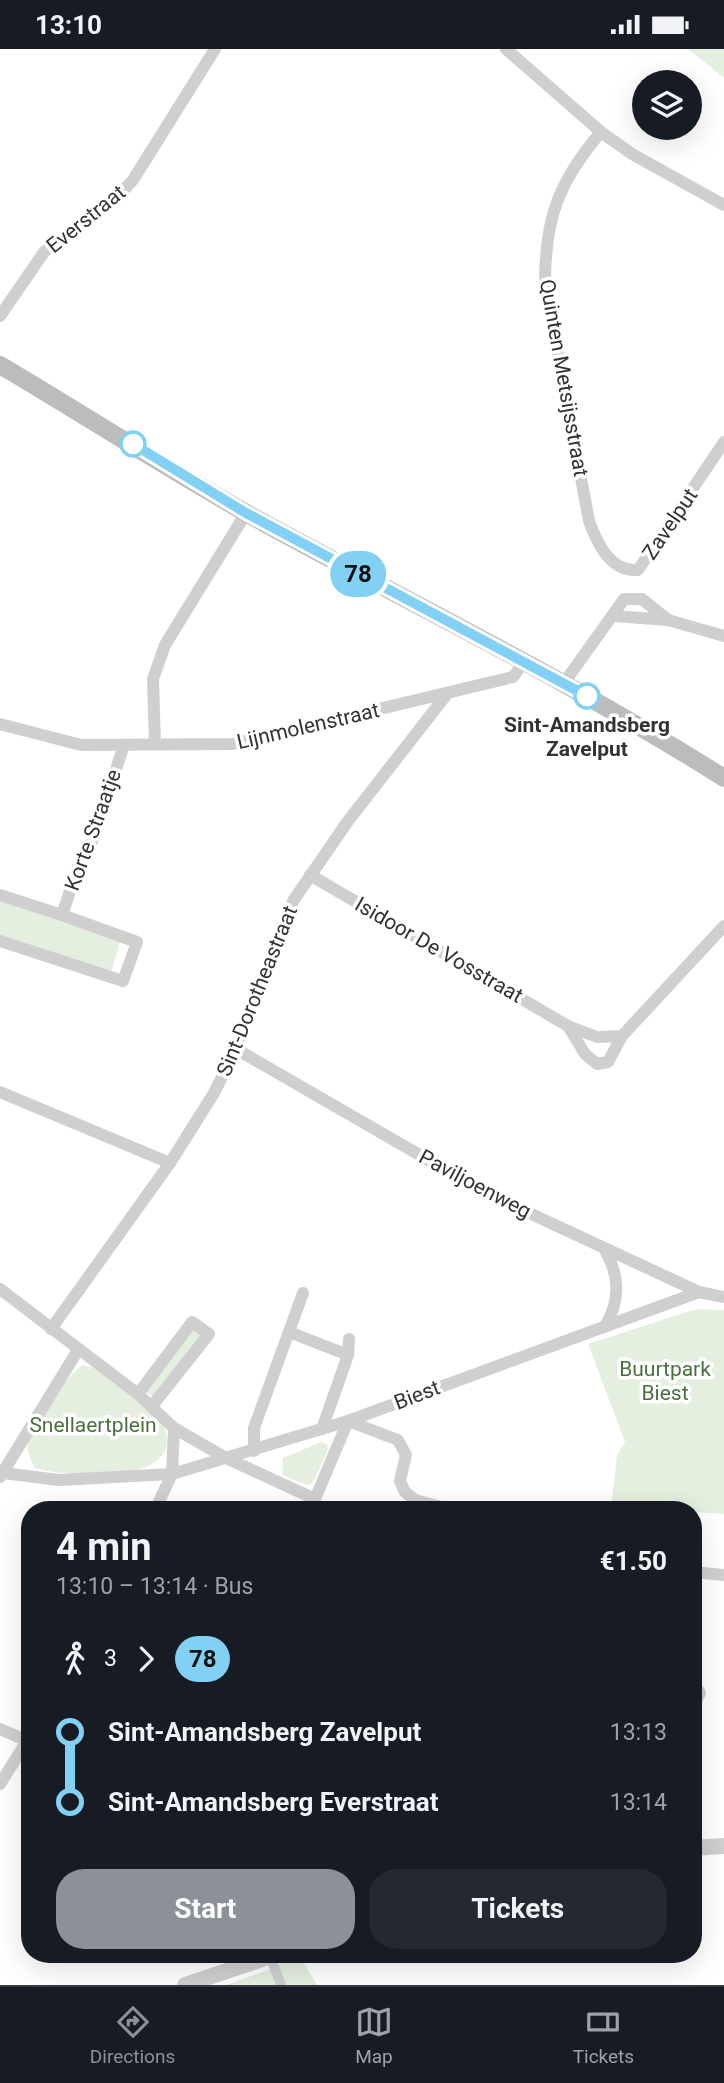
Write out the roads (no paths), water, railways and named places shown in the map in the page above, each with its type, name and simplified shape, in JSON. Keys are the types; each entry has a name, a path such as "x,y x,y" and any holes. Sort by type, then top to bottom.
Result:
{"main road":[{"path":"0,365 246,513 564,683 655,734 724,778"}],"street":[{"name":"Everstraat","path":"0,316 44,252 112,203 133,180 215,49"},
{"path":"506,49 601,132 632,154 724,205"},
{"name":"Quinten Metsijsstraat","path":"601,132 566,179 551,217 545,244 545,283 589,521 606,557 625,567 638,570"},
{"name":"Zavelput","path":"638,570 724,443"},
{"path":"155,744 153,679 165,645 246,513"},
{"path":"564,683 624,599 642,599 668,620"},
{"path":"614,616 668,620 724,636"},
{"name":"Lijnmolenstraat","path":"0,724 81,745 233,744 513,677 524,662"},
{"name":"Sint-Dorotheastraat","path":"51,1329 170,1163 214,1093 236,1049 293,901 447,694"},
{"name":"Korte Straatje","path":"62,915 80,861 90,847 124,745"},
{"name":"Isidoor De Vosstraat","path":"310,875 568,1026 597,1037 622,1036"},
{"name":"Korte Straatje","path":"0,895 137,942 123,981 0,940"},
{"name":"Isidoor De Vosstraat","path":"568,1026 585,1054 597,1064 608,1062 622,1036 724,926"},
{"name":"Paviljoenweg","path":"236,1049 482,1191 606,1252 699,1292 724,1297"},
{"path":"0,1092 170,1163"},
{"path":"606,1252 617,1270 616,1307 606,1325"},
{"path":"0,1289 138,1394 174,1428 226,1458 315,1499 348,1421 398,1440 405,1455 400,1481 405,1492 419,1501"},
{"name":"Biest","path":"1,1473 59,1480 172,1475 348,1421 699,1292"},
{"path":"254,1451 254,1428 303,1293"},
{"path":"138,1394 192,1322 209,1334 152,1406"},
{"path":"289,1332 348,1355"},
{"path":"322,1429 348,1355 349,1339"},
{"path":"1,1473 78,1350"},
{"path":"159,1501 172,1475 174,1428"},
{"path":"702,1573 724,1576"},
{"path":"0,1729 21,1738"},
{"path":"0,1784 21,1754"},
{"path":"702,1847 724,1846"},
{"path":"185,1985 249,1963"},
{"path":"274,1963 281,1985"}],"place":[{"name":"Sint-Amandsberg Zavelput","path":"587,696"}],"park label":[{"name":"Buurtpark Biest","path":"665,1381"},
{"name":"Snellaertplein","path":"93,1425"}]}
